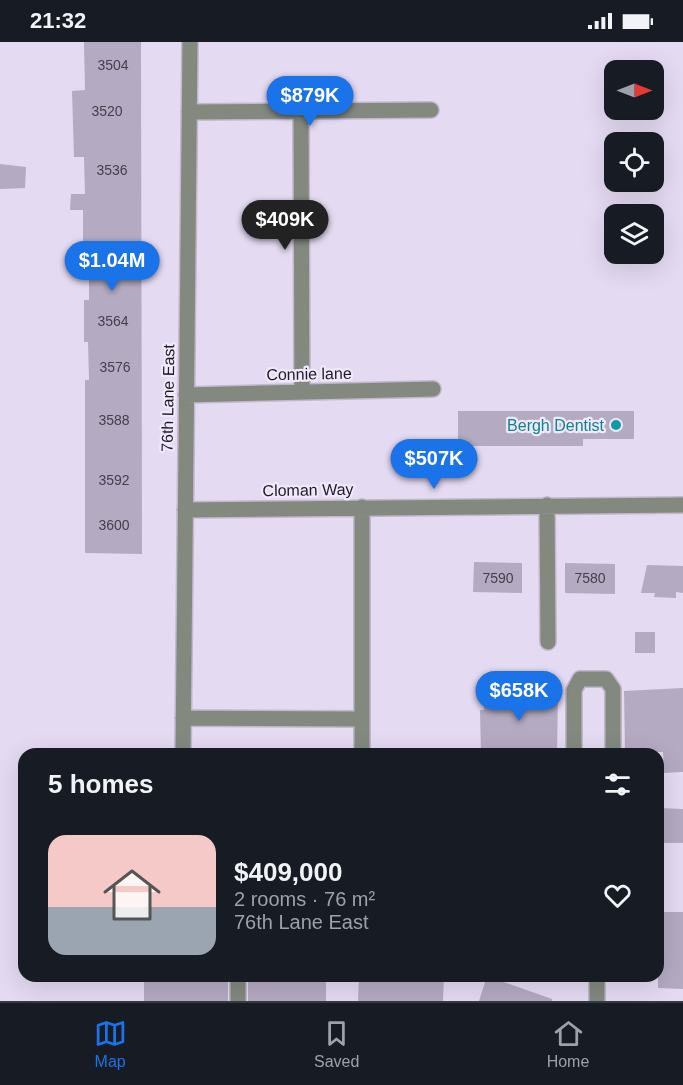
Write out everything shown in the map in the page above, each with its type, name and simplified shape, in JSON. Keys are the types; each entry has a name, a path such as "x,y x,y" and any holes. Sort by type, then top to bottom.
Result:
{"street":[{"name":"76th Lane East","path":"183,748 190,42"},
{"path":"189,112 431,110"},
{"path":"301,111 302,391"},
{"name":"Connie lane","path":"186,395 433,389"},
{"name":"Cloman Way","path":"185,510 683,505"},
{"path":"547,506 548,642"},
{"path":"362,507 362,748"},
{"path":"574,748 574,690 580,679 606,679 613,689 613,748"},
{"path":"183,718 362,719"},
{"path":"238,982 238,1001"},
{"path":"597,982 597,1001"}],"building":[{"path":"84,42 141,42 142,554 85,553 85,380 89,380 88,342 84,342 84,300 89,300 89,262 83,263 83,210 70,210 71,194 85,194 84,157 74,157 72,91 85,90"},
{"path":"0,164 26,167 25,188 0,189"},
{"path":"458,411 634,411 634,439 583,439 583,446 458,446"},
{"path":"474,562 522,563 522,593 473,592"},
{"path":"565,563 615,564 615,594 565,593"},
{"path":"647,565 683,566 683,593 676,592 676,598 654,597 655,593 641,593"},
{"path":"635,632 655,632 655,653 635,653"},
{"path":"683,688 683,772 664,773 664,748 625,748 624,691"},
{"path":"484,689 558,691 557,748 481,748 480,710 484,710"},
{"path":"664,808 683,809 683,843 664,843"},
{"path":"664,912 683,912 683,989 658,988 658,982 664,982"},
{"path":"144,982 228,982 228,1001 144,1001"},
{"path":"248,982 326,982 326,1001 248,1001"},
{"path":"359,982 444,982 443,1001 358,1001"},
{"path":"485,982 504,982 552,999 552,1001 479,1001"}],"place":[{"name":"Bergh Dentist","path":"616,425"}]}
